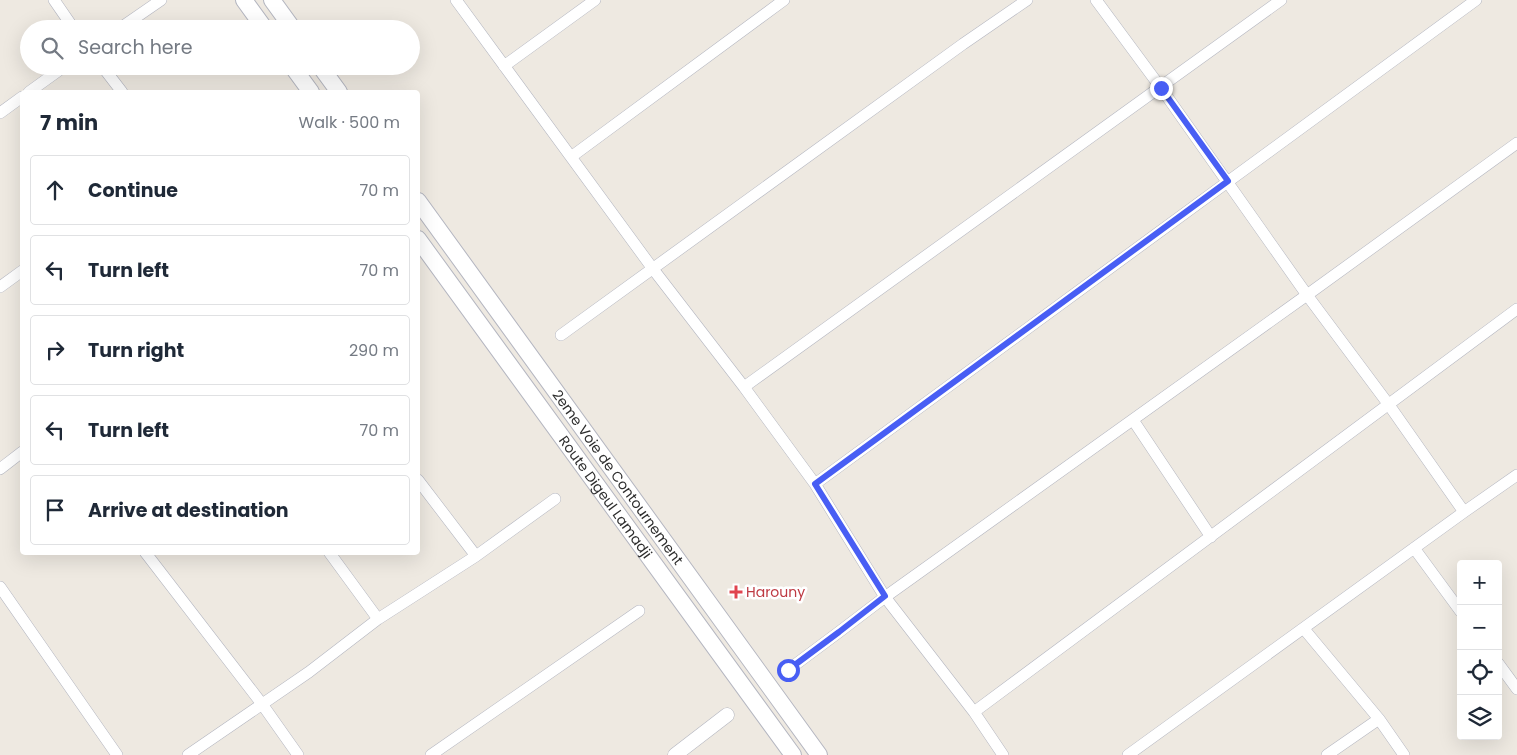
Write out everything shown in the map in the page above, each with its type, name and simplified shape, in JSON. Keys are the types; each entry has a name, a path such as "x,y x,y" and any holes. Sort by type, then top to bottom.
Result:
{"main road":[{"path":"244,0 258,20"},
{"path":"272,0 286,20"},
{"path":"299,75 310,90"},
{"path":"327,75 338,90"},
{"name":"2eme Voie de Contournement","path":"420,204 819,755"},
{"name":"Route Digeul Lamadji","path":"420,242 793,755"}],"street":[{"path":"54,0 68,20"},
{"path":"132,20 161,0"},
{"path":"456,0 815,484 885,596 974,712 1003,755"},
{"path":"504,66 595,0"},
{"path":"571,157 784,0"},
{"path":"561,335 963,44 1027,0"},
{"path":"1096,0 1228,181 1307,296 1389,405 1464,512"},
{"path":"744,387 1281,0"},
{"path":"815,484 1476,0"},
{"path":"32,90 53,75"},
{"path":"109,75 120,90"},
{"path":"0,113 20,98"},
{"path":"788,670 885,596 1307,296 1517,143"},
{"path":"0,287 20,272"},
{"path":"974,712 1517,309"},
{"path":"1132,420 1211,536"},
{"path":"0,468 20,453"},
{"path":"1128,755 1464,512 1517,476"},
{"path":"420,483 476,556"},
{"path":"188,755 309,672 378,619 476,556 555,499"},
{"path":"1414,548 1457,607"},
{"path":"147,555 262,704 298,755"},
{"path":"331,555 378,619"},
{"path":"0,588 117,755"},
{"path":"432,755 639,611"},
{"path":"1304,629 1378,719 1404,755"},
{"path":"1502,668 1517,689"},
{"path":"674,755 727,715"},
{"path":"1327,755 1378,719"}],"place":[{"name":"Harouny","path":"736,592"}],"route":[{"path":"788,670 885,596 815,484 1228,181 1161,88"}]}
